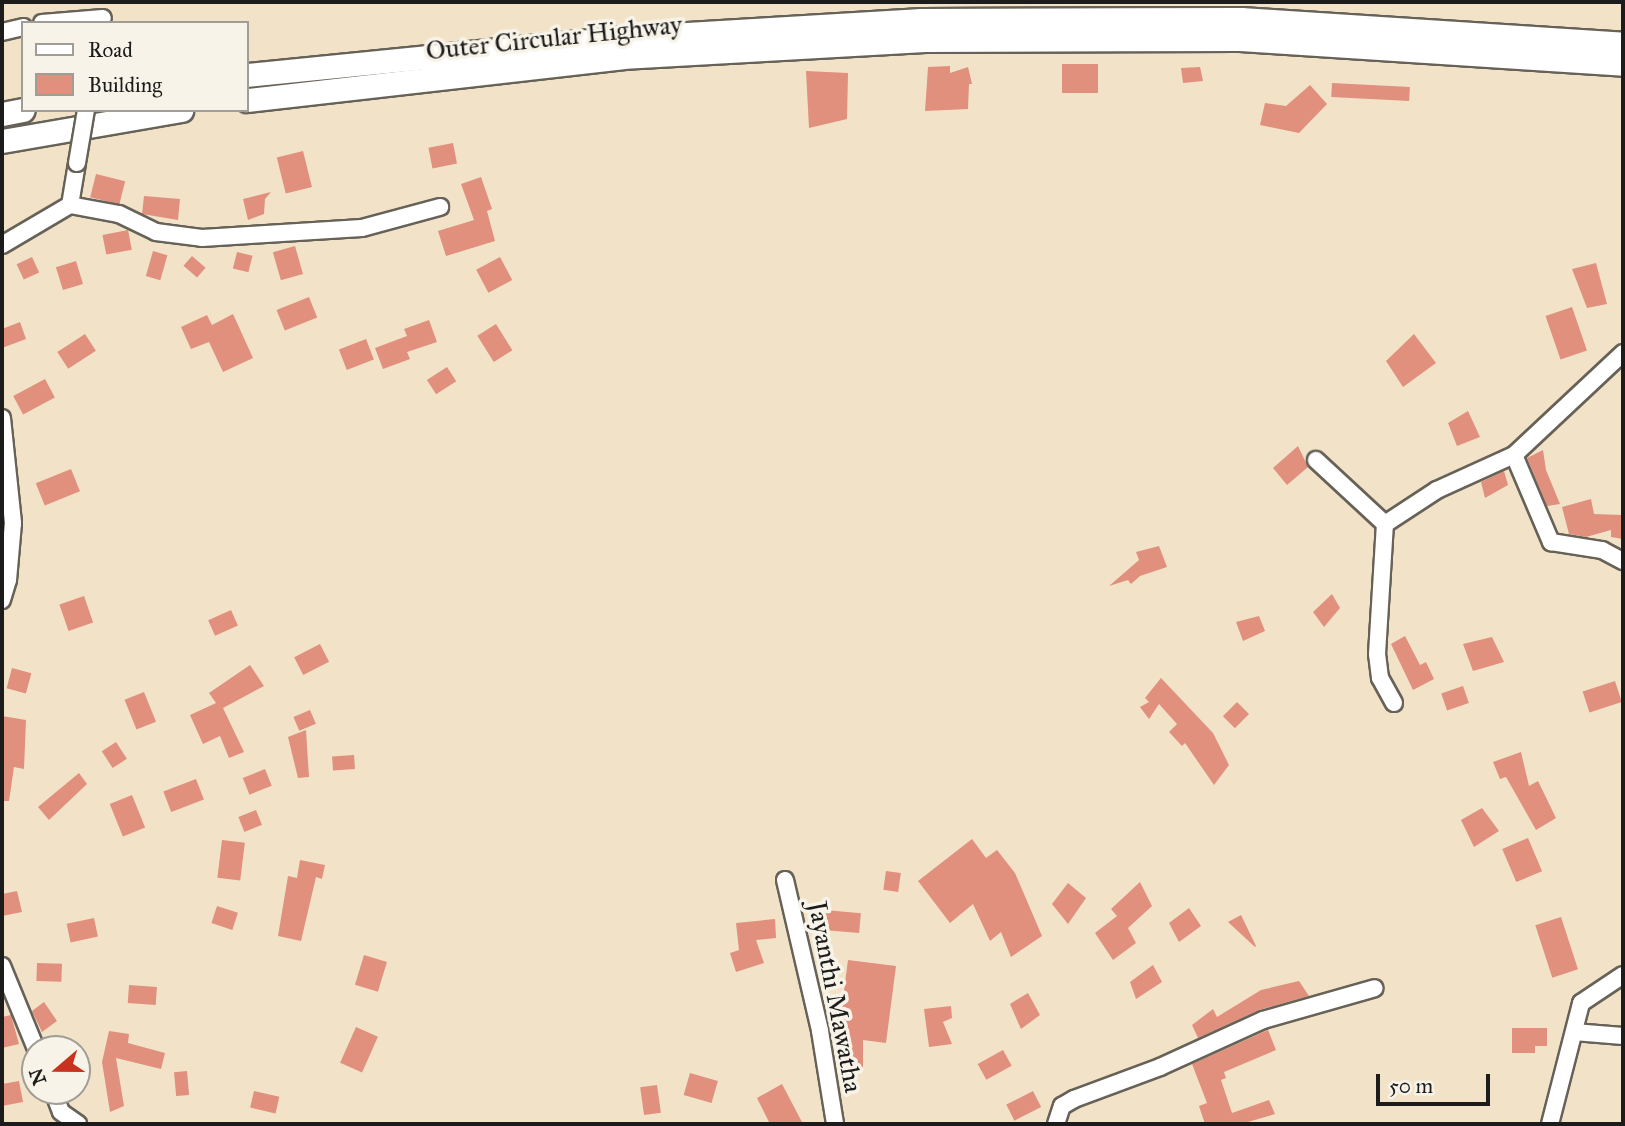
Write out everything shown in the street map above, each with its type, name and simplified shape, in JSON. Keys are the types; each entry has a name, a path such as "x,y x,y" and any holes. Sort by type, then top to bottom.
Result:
{"highway":[{"name":"Outer Circular Highway","path":"248,75 621,48 925,40 1253,40 1622,54"},
{"name":"Outer Circular Highway","path":"248,100 621,48"},
{"path":"2,114 21,110"},
{"path":"2,141 169,112"}],"street":[{"path":"56,21 104,14"},
{"path":"2,32 21,27"},
{"path":"70,205 86,112"},
{"path":"2,245 70,205 119,214 156,232 202,238 362,228 440,207"},
{"path":"1385,524 1461,477 1514,455 1623,353"},
{"path":"2,418 13,523 8,580 2,600"},
{"path":"1514,455 1551,542 1602,550 1623,561"},
{"path":"1316,460 1385,524"},
{"path":"1385,524 1377,654 1380,678 1394,703"},
{"name":"Jayanthi Mawatha","path":"785,880 820,1031 835,1124"},
{"path":"2,967 30,1035"},
{"path":"1550,1124 1581,1003 1623,975"},
{"path":"1056,1124 1062,1106 1073,1099 1160,1066 1263,1020 1375,988"},
{"path":"1574,1032 1623,1036"},
{"path":"58,1105 61,1112 78,1124"}],"building":[{"path":"1062,64 1098,64 1098,93 1062,93"},
{"path":"950,66 950,73 968,67 972,84 969,84 968,109 925,111 928,67"},
{"path":"1200,67 1203,81 1183,83 1181,68"},
{"path":"806,71 848,73 847,119 809,128"},
{"path":"1332,83 1410,87 1409,101 1331,97"},
{"path":"1310,85 1327,104 1299,133 1260,125 1265,103 1286,106"},
{"path":"453,143 457,164 432,168 428,148"},
{"path":"303,151 312,187 286,193 277,158"},
{"path":"96,174 125,181 119,205 90,197"},
{"path":"481,177 492,209 487,211 495,241 446,256 438,231 474,220 461,184"},
{"path":"271,192 265,199 264,214 248,220 243,199"},
{"path":"144,196 180,199 178,220 142,214"},
{"path":"128,230 132,250 106,255 102,235"},
{"path":"295,246 303,274 281,280 273,252"},
{"path":"153,251 167,255 160,280 146,276"},
{"path":"237,252 253,256 248,272 233,268"},
{"path":"192,256 206,268 197,278 183,266"},
{"path":"32,257 39,272 24,280 17,264"},
{"path":"500,257 512,280 488,293 476,270"},
{"path":"76,261 83,284 63,290 56,267"},
{"path":"1596,263 1607,304 1587,308 1572,269"},
{"path":"309,297 317,317 285,331 277,310"},
{"path":"1572,307 1587,350 1561,360 1546,316"},
{"path":"233,314 253,358 223,372 209,342 191,349 181,327 207,315 212,325"},
{"path":"429,320 437,342 407,352 410,359 383,369 375,348 407,336 404,329"},
{"path":"20,322 26,339 2,348 2,329"},
{"path":"496,324 512,350 494,362 477,336"},
{"path":"85,334 96,351 68,369 57,352"},
{"path":"1414,334 1436,363 1403,387 1386,361"},
{"path":"366,339 374,360 347,370 339,349"},
{"path":"447,367 456,381 436,394 427,380"},
{"path":"45,379 55,398 23,414 13,396"},
{"path":"1468,411 1480,437 1457,446 1448,423"},
{"path":"1298,446 1308,467 1287,485 1273,468"},
{"path":"1543,450 1546,470 1560,504 1547,506 1527,458"},
{"path":"71,469 80,491 45,505 36,483"},
{"path":"1504,471 1508,485 1485,498 1481,482"},
{"path":"1591,499 1594,514 1623,515 1623,539 1611,537 1611,530 1586,537 1569,534 1562,507"},
{"path":"1159,546 1167,567 1140,576 1131,584 1128,580 1109,586 1139,560 1136,552"},
{"path":"1332,594 1340,608 1324,627 1313,612"},
{"path":"84,596 93,622 69,631 59,604"},
{"path":"231,610 238,626 215,636 208,620"},
{"path":"1259,616 1265,631 1243,641 1236,622"},
{"path":"1405,636 1420,665 1426,662 1434,679 1413,690 1391,644"},
{"path":"1492,637 1504,662 1473,671 1463,644"},
{"path":"320,644 329,662 303,675 294,657"},
{"path":"250,665 264,686 223,708 244,752 229,758 220,736 203,744 190,715 216,703 209,693"},
{"path":"12,668 31,673 26,693 7,688"},
{"path":"1161,678 1213,733 1229,765 1214,785 1185,743 1182,746 1169,732 1177,724 1159,704 1149,719 1140,707 1149,702 1145,698"},
{"path":"1615,681 1622,702 1589,712 1583,692"},
{"path":"1463,686 1469,703 1447,711 1441,693"},
{"path":"144,692 156,722 137,730 125,700"},
{"path":"1237,702 1249,714 1235,728 1223,716"},
{"path":"310,710 316,724 299,731 293,717"},
{"path":"2,716 26,720 24,769 14,767 9,801 2,801"},
{"path":"306,730 309,777 298,778 288,737"},
{"path":"116,742 127,759 113,768 102,751"},
{"path":"1521,752 1529,786 1538,781 1556,818 1536,830 1506,777 1500,779 1493,762"},
{"path":"354,755 355,769 333,771 332,757"},
{"path":"265,769 272,786 249,795 243,778"},
{"path":"79,773 87,784 49,820 38,807"},
{"path":"196,779 204,800 171,812 163,792"},
{"path":"132,795 145,827 123,836 110,804"},
{"path":"1482,808 1499,831 1474,847 1461,820"},
{"path":"256,810 262,825 244,832 238,817"},
{"path":"1528,838 1542,871 1516,882 1502,849"},
{"path":"972,839 986,858 997,850 1015,873 1042,936 1011,957 1001,932 990,941 973,904 950,923 918,881"},
{"path":"222,840 245,843 240,881 217,878"},
{"path":"300,860 325,865 322,879 316,877 301,941 278,936 288,876 297,878"},
{"path":"886,871 901,873 898,892 883,890"},
{"path":"1140,882 1152,906 1128,928 1136,943 1113,960 1095,933 1117,916 1111,909"},
{"path":"1068,883 1086,898 1068,924 1052,904"},
{"path":"17,891 22,912 2,916 2,894"},
{"path":"217,906 238,913 232,930 211,923"},
{"path":"1189,908 1201,926 1179,942 1169,923"},
{"path":"825,910 861,913 859,933 823,930"},
{"path":"1241,915 1256,946 1255,947 1228,922"},
{"path":"1561,917 1578,969 1552,978 1535,925"},
{"path":"94,918 98,937 71,942 67,924"},
{"path":"775,919 776,938 756,940 764,963 736,972 730,953 739,950 736,923"},
{"path":"364,955 387,962 378,992 355,985"},
{"path":"848,960 896,966 886,1043 863,1040 863,1069 846,1069 845,1038 838,1037"},
{"path":"37,963 62,964 61,982 36,981"},
{"path":"1153,965 1162,982 1136,999 1130,982"},
{"path":"1299,981 1309,996 1259,1010 1198,1038 1192,1025 1213,1009 1217,1017 1261,990"},
{"path":"129,985 157,987 156,1005 128,1003"},
{"path":"1028,993 1040,1015 1021,1029 1010,1004"},
{"path":"44,1002 57,1021 42,1032 32,1011"},
{"path":"951,1006 952,1018 943,1022 952,1044 929,1047 924,1009"},
{"path":"11,1015 19,1044 2,1048 2,1017"},
{"path":"356,1027 378,1037 362,1072 340,1063"},
{"path":"1512,1028 1547,1028 1547,1046 1535,1046 1535,1053 1512,1053"},
{"path":"1268,1030 1276,1050 1224,1072 1226,1078 1221,1080 1232,1113 1269,1100 1275,1114 1241,1124 1205,1124 1199,1106 1207,1103 1192,1064"},
{"path":"109,1031 129,1034 128,1043 165,1053 161,1069 116,1058 124,1106 110,1112 102,1062"},
{"path":"1003,1050 1012,1066 986,1080 978,1064"},
{"path":"187,1071 189,1095 176,1096 174,1072"},
{"path":"690,1073 718,1081 712,1103 684,1095"},
{"path":"19,1081 21,1102 2,1106 2,1084"},
{"path":"782,1084 803,1124 770,1124 757,1098"},
{"path":"657,1085 661,1113 644,1115 640,1087"},
{"path":"254,1091 279,1097 276,1113 250,1108"},
{"path":"1033,1091 1041,1107 1014,1121 1006,1105"}]}
